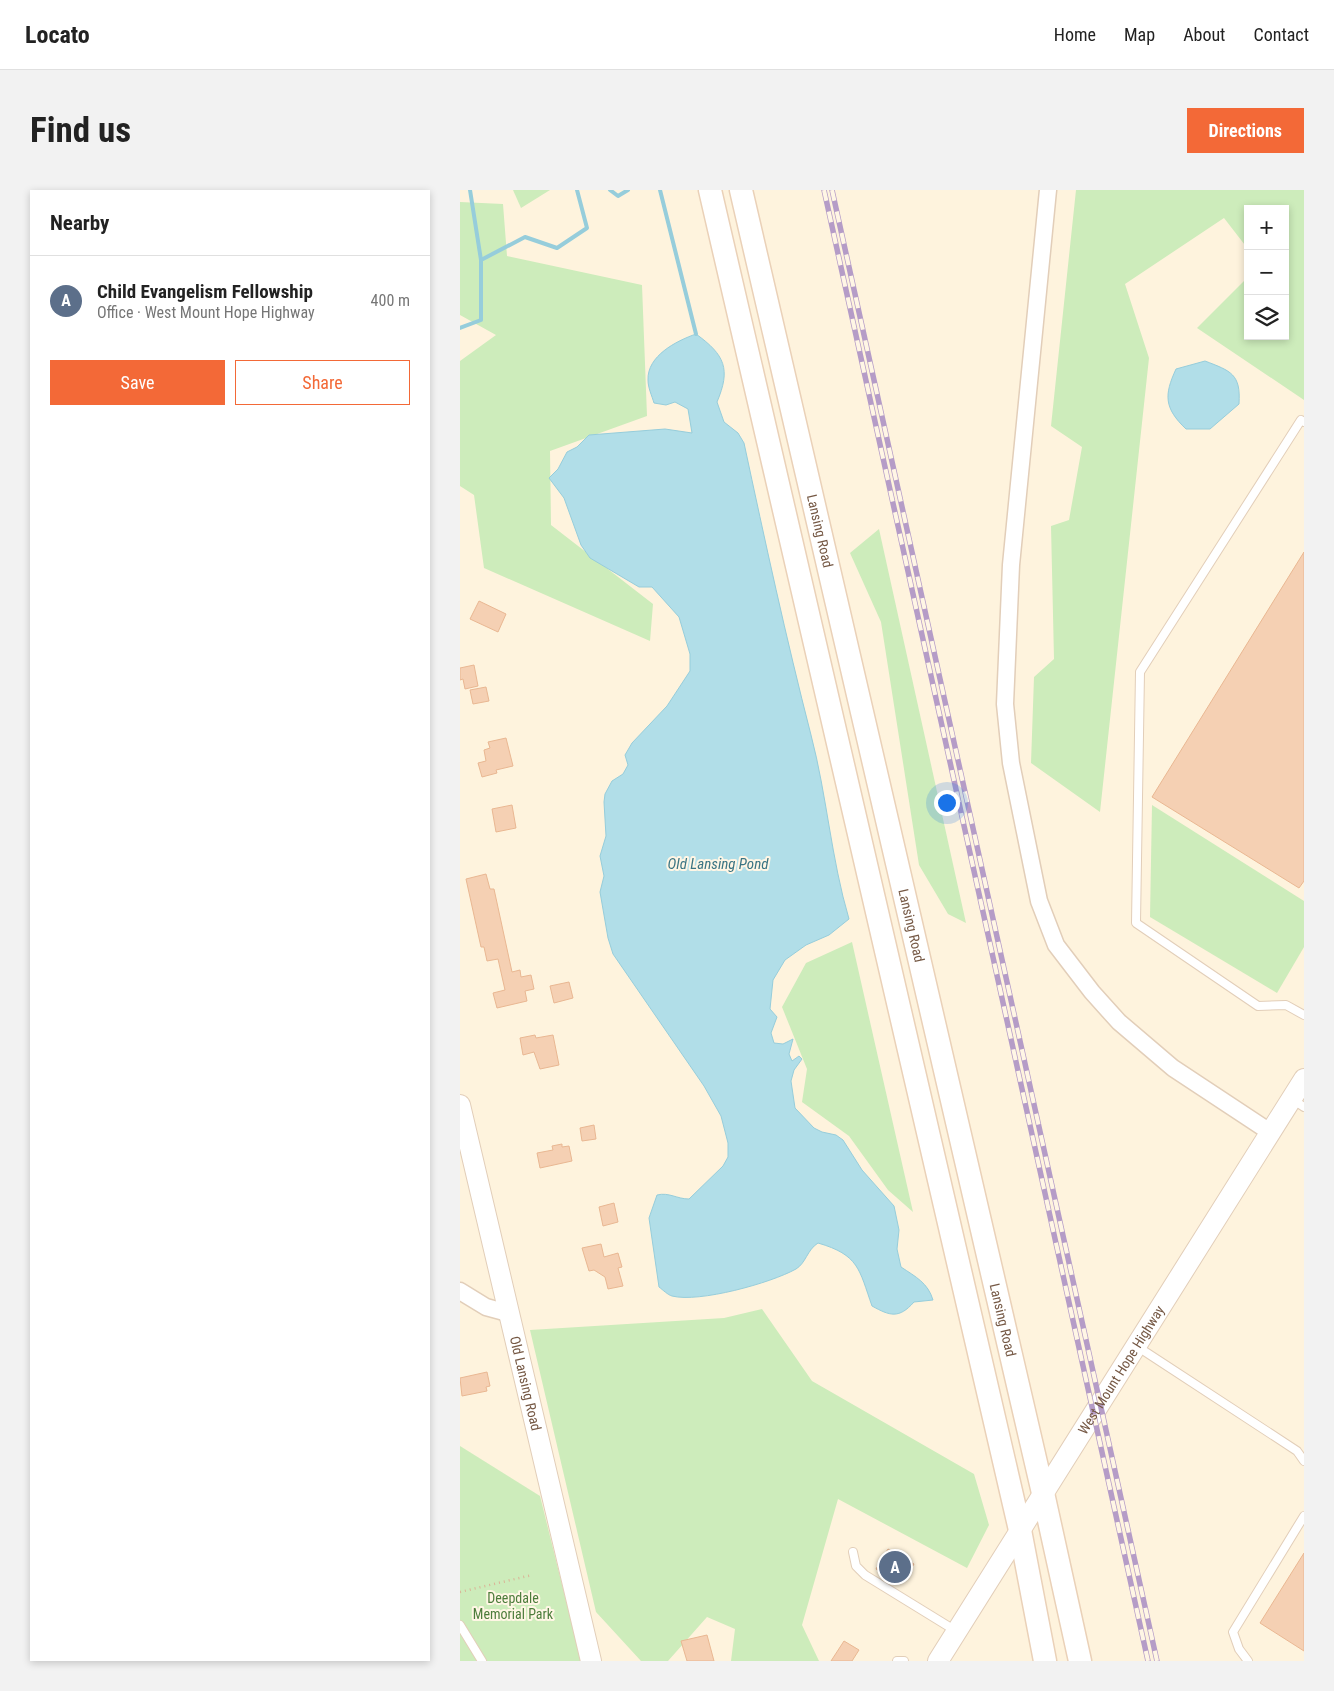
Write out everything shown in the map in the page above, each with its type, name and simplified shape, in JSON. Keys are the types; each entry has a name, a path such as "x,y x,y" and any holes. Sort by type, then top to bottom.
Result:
{"main road":[{"path":"710,190 1020,1530 1045,1661"},
{"name":"Lansing Road","path":"741,190 1043,1493 1080,1661"}],"street":[{"path":"1048,190 1012,565 1005,704 1011,763 1039,901 1056,945 1092,992 1119,1022 1173,1068 1270,1132"},
{"name":"West Mount Hope Highway","path":"938,1661 1270,1132 1298,1103 1304,1079"},
{"name":"Old Lansing Road","path":"460,1105 591,1661"},
{"path":"460,1292 486,1307 508,1312"}],"lane":[{"path":"1304,422 1301,420 1140,672 1136,923 1258,1006 1286,1005 1304,1014"},
{"path":"1136,1346 1297,1451 1304,1461"},
{"path":"1248,1661 1238,1649 1233,1632 1304,1516"},
{"path":"854,1552 856,1566 865,1575 957,1631"},
{"path":"460,1625 482,1661"},
{"path":"898,1661 904,1661"}],"path":[{"path":"460,1592 532,1575"}],"green space":[{"path":"513,190 550,190 521,208"},
{"path":"1076,190 1304,190 1304,400 1197,328 1244,281 1244,340 1289,340 1289,205 1244,205 1244,244 1224,218 1125,284 1149,358 1100,812 1031,763 1034,677 1054,659 1051,526 1069,520 1082,447 1051,426"},
{"path":"460,202 503,204 507,256 642,285 647,416 550,451 551,525 653,604 650,641 484,568 474,495 460,486 460,361 496,335 460,315"},
{"path":"879,529 966,923 948,914 919,865 881,622 850,553"},
{"path":"1152,805 1304,901 1304,947 1277,993 1150,917"},
{"path":"852,942 913,1212 888,1190 849,1136 802,1102 807,1069 782,1007 806,963"},
{"path":"762,1309 812,1381 974,1474 989,1525 967,1568 838,1499 802,1625 819,1661 731,1661 735,1629 707,1617 668,1661 641,1661 596,1612 530,1330 724,1318"},
{"name":"Deepdale Memorial Park","path":"460,1446 540,1496 581,1661 460,1661"}],"water":[{"name":"Old Lansing Pond","path":"696,334 713,349 723,363 724,380 717,402 724,422 738,433 744,443 784,626 816,758 838,873 849,919 829,935 806,945 785,960 773,980 770,1009 777,1017 771,1033 774,1043 783,1044 793,1039 789,1054 792,1061 799,1056 802,1059 794,1070 791,1081 795,1108 814,1128 836,1135 843,1140 862,1170 894,1206 899,1230 897,1249 901,1267 925,1285 933,1300 914,1302 899,1313 889,1314 872,1306 860,1273 850,1258 818,1243 796,1269 753,1286 699,1297 670,1295 659,1287 649,1218 657,1195 665,1194 689,1199 723,1166 728,1157 728,1143 721,1116 704,1086 613,954 608,938 600,892 604,876 600,856 606,836 605,794 612,781 623,774 628,765 625,755 632,743 667,706 690,671 690,654 679,617 652,587 639,587 590,558 581,545 564,498 549,478 558,469 567,452 577,447 589,435 665,429 692,433 688,409 675,402 666,405 654,403 648,380 649,371 657,357 672,345"},
{"path":"1205,361 1228,371 1236,380 1239,404 1210,429 1186,429 1170,408 1168,401 1169,386 1176,369"}],"building":[{"path":"1304,552 1304,881 1299,888 1152,797"},
{"path":"479,601 506,614 498,632 470,619"},
{"path":"474,665 478,686 465,689 463,679 460,680 460,668"},
{"path":"486,687 489,701 473,704 470,690"},
{"path":"506,738 513,766 496,770 497,773 482,777 478,763 486,761 484,750 490,748 488,742"},
{"path":"512,805 516,828 496,832 492,809"},
{"path":"486,874 490,889 494,889 512,972 520,970 521,977 531,975 534,989 525,991 527,1001 497,1008 493,993 505,990 498,959 487,961 484,947 481,947 466,879"},
{"path":"569,982 573,998 554,1003 550,986"},
{"path":"535,1035 536,1038 553,1035 559,1065 540,1069 534,1052 523,1055 520,1038"},
{"path":"594,1125 596,1139 582,1141 580,1128"},
{"path":"562,1144 562,1147 569,1146 572,1161 540,1168 537,1153 553,1150 552,1146"},
{"path":"614,1203 618,1222 603,1226 599,1207"},
{"path":"601,1244 604,1257 618,1253 622,1267 618,1268 623,1286 608,1289 605,1277 594,1270 589,1271 582,1248"},
{"path":"487,1372 490,1386 486,1387 487,1391 462,1396 460,1378"},
{"path":"888,1549 914,1564 901,1584 876,1569"},
{"path":"1304,1553 1304,1651 1260,1623"},
{"path":"707,1635 714,1661 687,1661 681,1641"},
{"path":"844,1641 859,1650 852,1661 831,1661"}],"waterway":[{"path":"470,190 481,260"},
{"path":"460,328 481,320 481,260 525,237 557,248 587,228 577,190"},
{"path":"610,190 618,196 628,190"},
{"path":"660,190 696,334"}],"railway":[{"path":"824,190 1148,1661"},
{"path":"832,190 1157,1661"}],"place":[{"name":"Child Evangelism Fellowship","path":"895,1567"}]}
